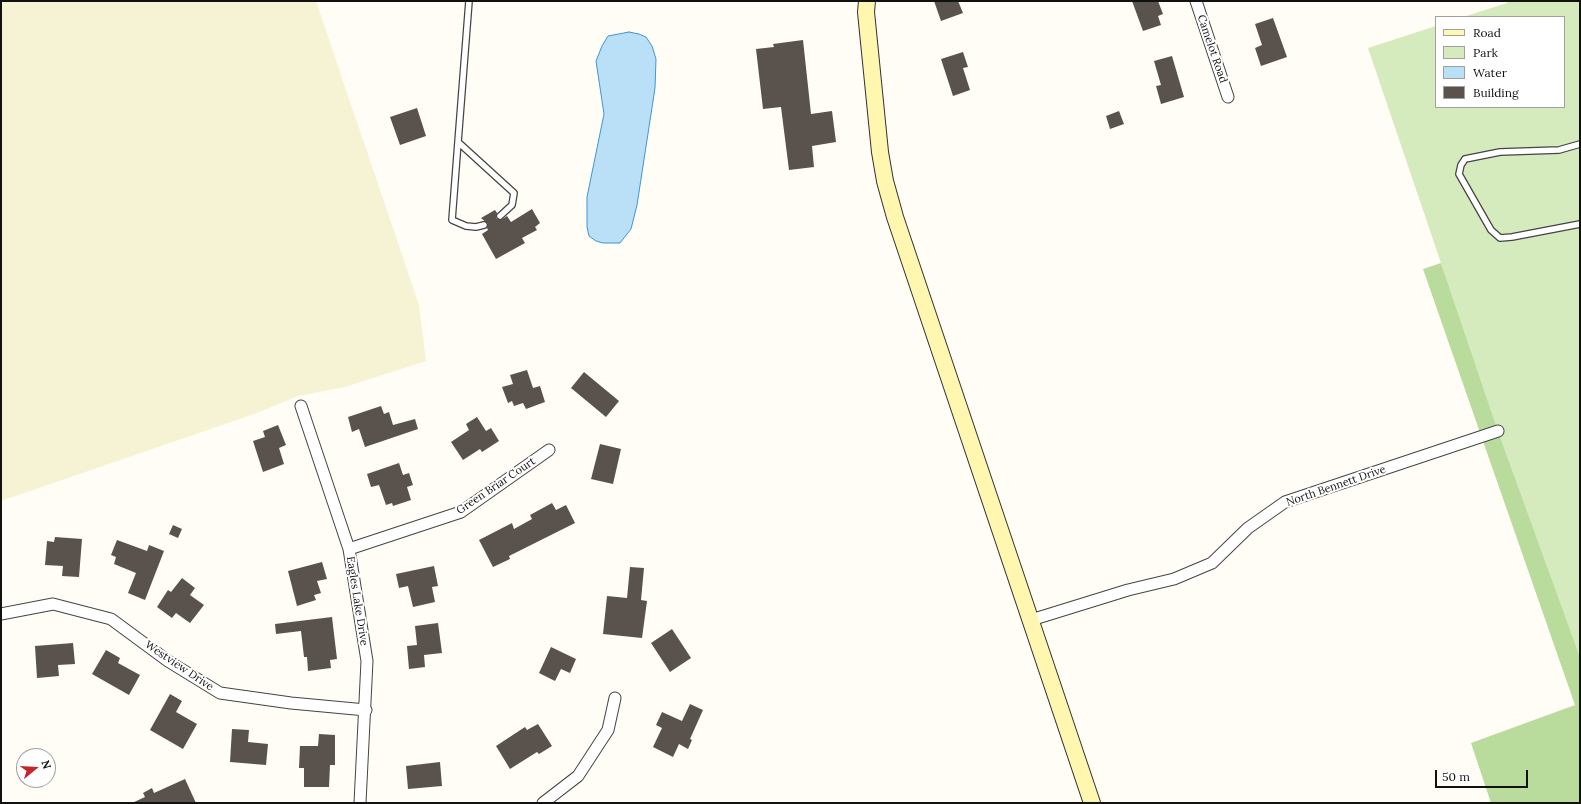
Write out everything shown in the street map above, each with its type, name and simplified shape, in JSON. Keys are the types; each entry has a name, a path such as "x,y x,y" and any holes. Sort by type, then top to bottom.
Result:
{"main road":[{"path":"867,1 866,12 880,152 885,181 895,218 1092,803"}],"street":[{"name":"Camelot Road","path":"1196,1 1228,97"},
{"name":"Eagles Lake Drive","path":"301,406 349,549 368,661 360,803"},
{"name":"North Bennett Drive","path":"1031,620 1128,590 1174,579 1212,562 1248,528 1285,502 1498,431"},
{"name":"Green Briar Court","path":"349,549 461,512 549,450"},
{"name":"Westview Drive","path":"1,614 53,604 111,619 168,661 220,693 291,703 366,710"},
{"path":"543,803 578,776 608,730 615,698"}],"lane":[{"path":"469,1 452,220 466,226 476,227 484,225"},
{"path":"458,142 514,192 512,206 500,216"},
{"path":"1580,144 1559,150 1522,150 1500,152 1465,159 1461,165 1459,174 1491,230 1500,238 1580,224"}],"shaded area":[{"path":"1,1 316,1 419,305 426,361 345,387 298,396 257,413 1,501"}],"green space":[{"path":"1506,1 1580,1 1580,657 1498,431 1368,48 1435,26 1435,108 1565,108 1565,16 1466,16 1507,3"},
{"path":"1441,263 1498,431 1580,657 1580,803 1491,803 1471,743 1575,705 1423,269"}],"water":[{"path":"629,32 646,37 652,46 656,59 655,88 637,205 631,229 620,243 603,243 596,241 589,236 587,227 587,197 604,114 596,61 608,36"}],"building":[{"path":"934,1 958,1 963,13 941,21"},
{"path":"1132,1 1158,1 1163,14 1158,16 1161,25 1143,31"},
{"path":"1273,18 1287,57 1261,66 1255,48 1262,45 1255,24"},
{"path":"803,40 811,114 832,111 836,142 812,146 814,167 789,170 781,107 763,109 756,49 774,47 773,44"},
{"path":"963,52 968,67 963,68 970,90 953,96 941,59"},
{"path":"1172,56 1184,97 1161,104 1156,86 1161,85 1154,61"},
{"path":"417,108 426,136 400,145 390,117"},
{"path":"1119,111 1124,124 1110,129 1106,116"},
{"path":"532,209 540,223 535,227 537,230 522,238 525,243 496,259 482,234 488,230 488,224 481,218 495,210 497,213 497,219 501,220 507,216 511,222"},
{"path":"527,370 533,388 540,386 545,402 526,409 523,403 514,406 512,401 508,403 502,387 513,384 510,375"},
{"path":"584,372 619,401 606,417 571,388"},
{"path":"381,406 384,414 389,412 393,425 415,419 418,429 365,447 359,429 352,432 348,417"},
{"path":"477,417 486,431 491,428 499,441 482,452 480,449 463,460 451,442 469,430 466,424"},
{"path":"278,425 286,445 279,448 284,464 263,472 253,441 265,437 263,431"},
{"path":"600,444 621,449 613,484 591,479"},
{"path":"399,463 403,475 409,473 413,485 407,487 411,500 393,506 392,503 386,505 379,485 371,487 367,474"},
{"path":"552,503 556,510 566,505 575,523 509,556 510,559 493,567 479,540 512,523 514,529 532,519 530,515"},
{"path":"173,525 182,529 178,538 169,534"},
{"path":"55,537 82,539 79,577 62,576 63,566 45,565 47,541 54,542"},
{"path":"117,540 147,551 149,545 164,551 145,600 128,593 136,573 114,564 116,557 111,555"},
{"path":"322,562 327,579 317,581 321,593 314,595 316,600 297,606 288,571"},
{"path":"434,566 438,586 432,587 435,602 413,607 408,586 399,588 396,574"},
{"path":"630,567 644,568 641,600 647,601 642,638 603,634 607,596 627,598"},
{"path":"182,578 195,588 190,595 204,605 190,623 176,613 172,618 157,607 168,590 171,592"},
{"path":"332,617 337,659 330,660 331,668 308,671 307,657 304,657 301,631 276,634 275,624"},
{"path":"438,623 442,653 424,655 425,667 409,669 407,646 417,645 415,626"},
{"path":"672,629 691,658 670,672 651,643"},
{"path":"73,643 75,664 58,665 59,676 37,678 35,646"},
{"path":"551,647 576,659 570,673 561,669 555,681 539,673"},
{"path":"106,650 120,658 118,663 140,675 129,695 92,674"},
{"path":"170,694 182,701 176,712 197,724 183,749 150,730"},
{"path":"690,704 703,710 690,739 692,740 688,749 679,744 673,757 653,747 662,728 656,725 662,712 682,721"},
{"path":"538,724 552,746 539,754 537,752 510,769 496,746 525,727 527,730"},
{"path":"232,729 249,730 248,742 268,744 266,765 230,762"},
{"path":"319,734 335,735 335,765 330,765 329,787 304,787 304,768 299,768 300,746 318,746"},
{"path":"440,762 442,786 408,789 406,766"},
{"path":"185,779 196,803 132,803 145,797 143,793 152,788 154,793"}]}
